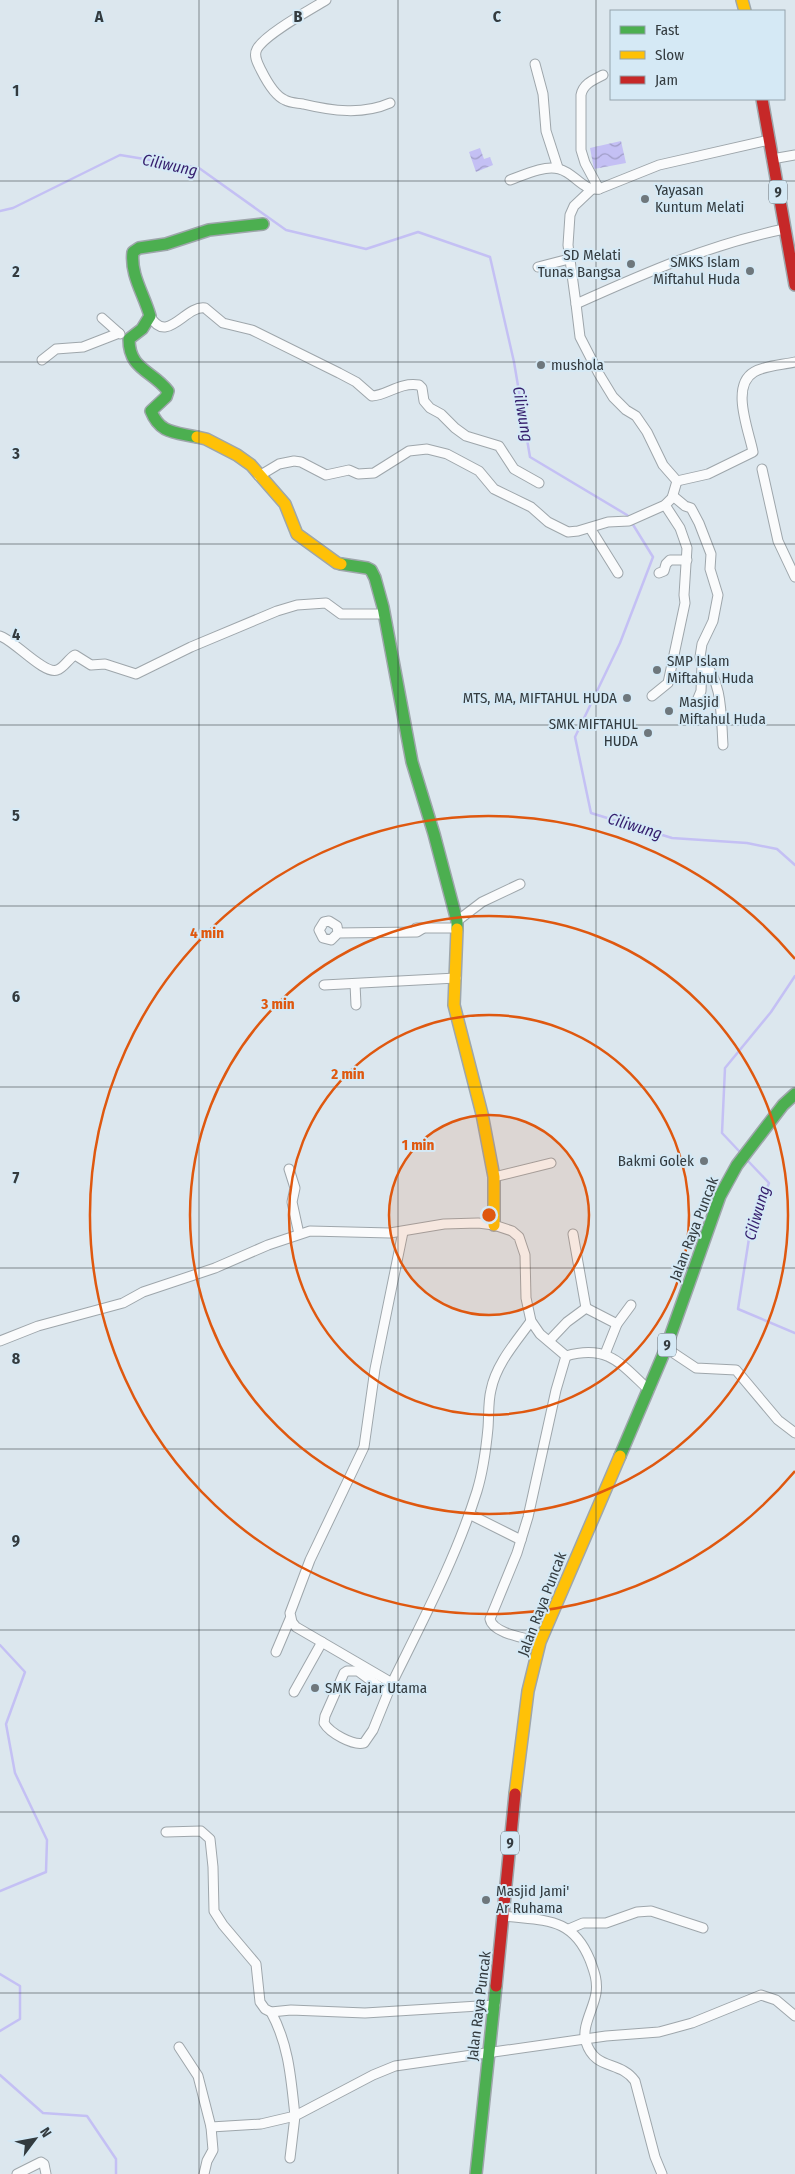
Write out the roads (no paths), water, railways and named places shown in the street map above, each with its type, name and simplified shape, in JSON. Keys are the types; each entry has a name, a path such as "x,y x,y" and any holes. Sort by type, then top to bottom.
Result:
{"main road":[{"name":"9","path":"762,100 795,285"},
{"path":"263,224 210,230 166,244 152,245 135,250 132,261 134,276 150,316 146,324 129,339 129,351 137,365 146,374 159,380 168,391 166,398 151,411 156,424 160,428 206,440 250,465 285,504 297,534 301,538 337,563 371,570 376,578 412,762 434,834 457,924 454,998 456,1016 482,1114 494,1177 494,1224"},
{"name":"Jalan Raya Puncak","path":"476,2174 488,2053 495,2005 518,1766 529,1686 540,1642 666,1348 716,1204 737,1165 786,1101 795,1094"}],"street":[{"path":"326,0 269,37 257,47 255,53 263,74 284,100 342,111 376,109 390,103"},
{"path":"534,64 543,94 546,131 558,168"},
{"path":"596,189 584,163 581,150 580,95 582,89 587,84 603,75"},
{"path":"677,481 663,465 647,432 636,416 626,410 613,397 580,337 568,245 571,210 583,196 596,189 659,166 769,140"},
{"path":"772,159 795,155"},
{"path":"510,180 541,170 558,168 574,176 584,186 596,189"},
{"path":"576,304 651,270 743,238 784,230"},
{"path":"538,267 569,259"},
{"path":"150,316 154,323 160,326 172,326 194,309 204,308 223,323 252,330 339,372 356,382 372,396 382,394 399,386 420,385 424,401 430,408 441,414 466,436 499,446 514,469 539,483"},
{"path":"102,318 129,339"},
{"path":"42,360 56,349 83,347 119,333"},
{"path":"677,481 708,474 753,452 742,406 741,394 744,385 755,372 795,362"},
{"path":"259,476 279,464 294,461 301,462 326,475 348,470 358,474 374,473 408,451 427,449 448,454 479,471 494,489 531,507 548,522 568,532 608,522 629,521 665,505 673,496 677,481"},
{"path":"762,469 778,541 795,577"},
{"path":"673,496 685,506 691,508 699,523 711,554 710,569 718,595 713,621 702,644 700,656 702,664 701,691 696,703"},
{"path":"652,696 668,683 685,602 687,560 684,538 665,505"},
{"path":"590,528 618,573"},
{"path":"659,573 664,571 666,564 670,560 687,560"},
{"path":"0,636 8,639 37,662 53,671 58,670 75,655 91,665 105,664 136,674 247,622 287,607 326,603 341,614 384,614"},
{"path":"700,656 710,667 716,686 723,745"},
{"path":"338,932 422,929 457,924 482,902 520,884"},
{"path":"324,985 456,978"},
{"path":"355,984 356,1005"},
{"path":"494,1177 551,1163"},
{"path":"289,1169 295,1188 292,1202 299,1234"},
{"path":"0,1341 38,1326 123,1303 143,1292 238,1259 299,1234 326,1230 403,1232 444,1224 494,1224 512,1231 522,1242 525,1255 526,1298 531,1321 540,1334 566,1356"},
{"path":"276,1652 290,1619 292,1607 310,1560 359,1460 366,1441 376,1360 403,1232"},
{"path":"573,1234 586,1308"},
{"path":"604,1354 617,1324 631,1305"},
{"path":"549,1341 567,1322 586,1308"},
{"path":"586,1308 617,1324"},
{"path":"388,1693 358,1672 347,1671 344,1673 324,1723 329,1729 356,1744 363,1744 368,1740 373,1730 388,1693 392,1683 450,1566 469,1514 482,1468 493,1382 500,1365 531,1321"},
{"path":"666,1348 696,1368 736,1370 778,1420 795,1433"},
{"path":"566,1356 582,1352 604,1354 622,1366 648,1390"},
{"path":"540,1642 500,1631 492,1626 490,1622 521,1540 535,1490 543,1448 566,1356"},
{"path":"469,1514 521,1540"},
{"path":"290,1619 296,1627 392,1683"},
{"path":"294,1692 322,1642"},
{"path":"166,1832 202,1831 210,1839 214,1911 223,1925 256,1964 261,2004 272,2012 287,2052 294,2116 290,2158"},
{"path":"569,1929 583,1923 606,1923 637,1912 651,1912 703,1928"},
{"path":"504,1916 550,1921 569,1929 588,1957 597,1983 586,2029 586,2040 596,2059 630,2074 635,2080 655,2157 662,2174"},
{"path":"211,2128 261,2124 294,2116 390,2067 409,2063 606,2036 635,2035 672,2030 761,1996 776,2000 795,2016"},
{"path":"272,2012 300,2010 365,2012 495,2005"},
{"path":"179,2047 198,2076 211,2128 214,2150 207,2161 204,2174"},
{"path":"16,2174 41,2162 44,2164 46,2174"}],"water":[{"path":"621,141 626,163 594,169 590,148"},
{"path":"480,148 484,159 490,157 493,165 476,172 469,152"}],"waterway":[{"name":"Ciliwung","path":"0,211 13,208 120,155 199,168 286,230 366,249 418,232 490,257 514,362 530,457 627,515 629,518"},
{"name":"Ciliwung","path":"632,523 653,557 620,643 575,737 591,813 672,838 747,843 777,849 795,865"},
{"name":"Ciliwung","path":"739,1151 722,1133 725,1068 771,1012 795,976"},
{"name":"Ciliwung","path":"748,1161 769,1183 750,1232 738,1309 795,1333"},
{"path":"0,1645 25,1672 6,1724 15,1773 47,1840 46,1872 0,1891"},
{"path":"0,1974 20,1986 20,2019 0,2031"},
{"path":"0,2075 43,2113 87,2116 116,2159 116,2174"}],"place":[{"name":"Yayasan Kuntum Melati","path":"645,199"},
{"name":"SD Melati Tunas Bangsa","path":"631,264"},
{"name":"SMKS Islam Miftahul Huda","path":"750,271"},
{"name":"mushola","path":"541,365"},
{"name":"SMP Islam Miftahul Huda","path":"657,670"},
{"name":"MTS, MA, MIFTAHUL HUDA","path":"627,698"},
{"name":"Masjid Miftahul Huda","path":"669,711"},
{"name":"SMK MIFTAHUL HUDA","path":"648,733"},
{"name":"Bakmi Golek","path":"704,1161"},
{"name":"SMK Fajar Utama","path":"315,1688"},
{"name":"Masjid Jami' Ar Ruhama","path":"486,1900"}]}
